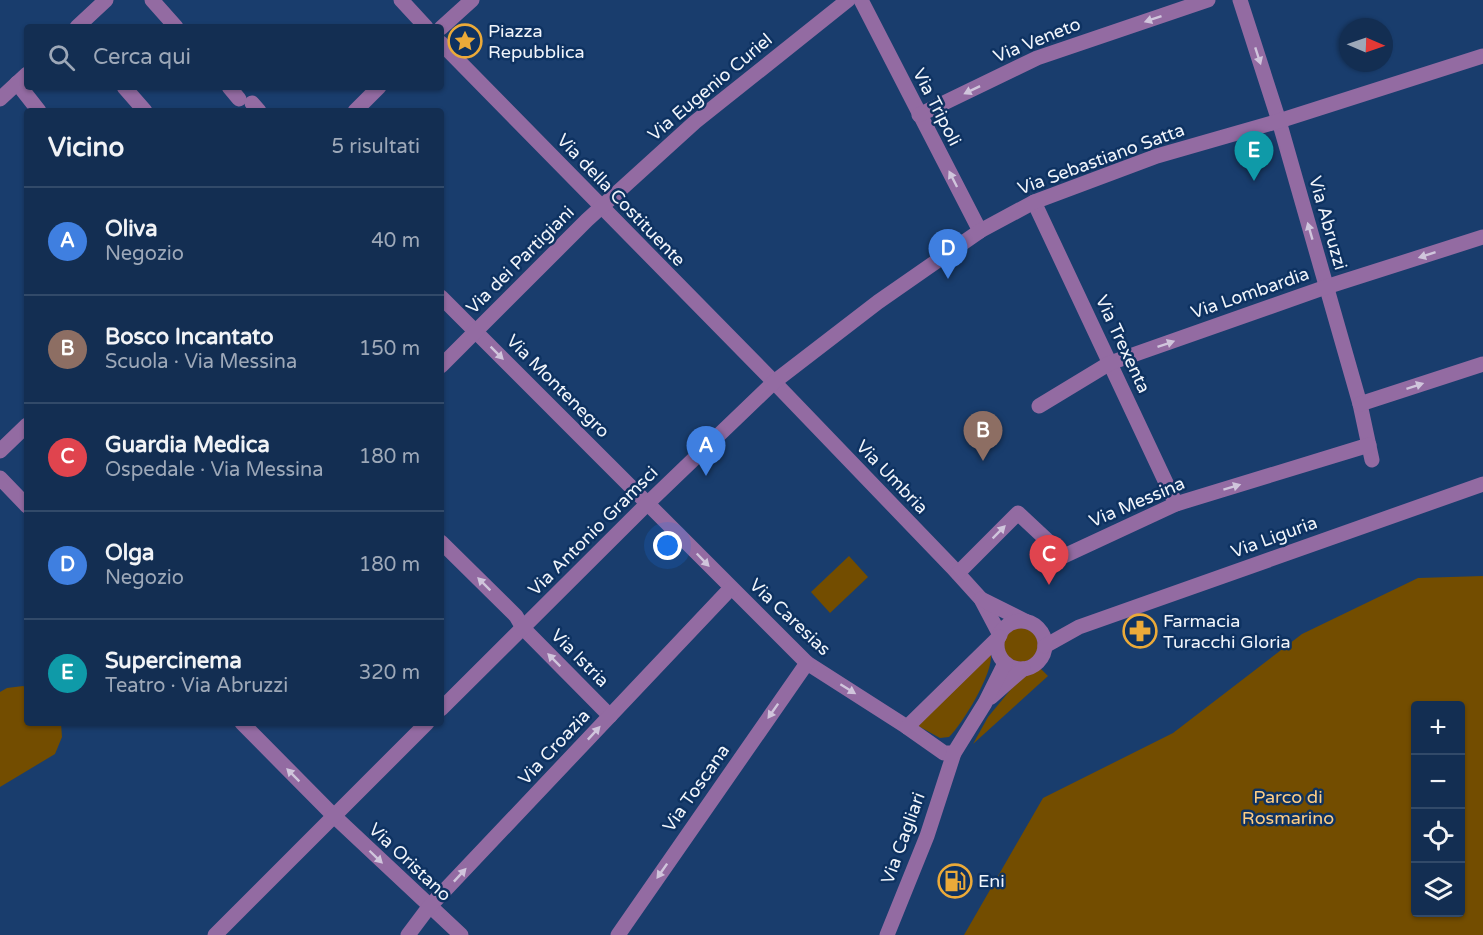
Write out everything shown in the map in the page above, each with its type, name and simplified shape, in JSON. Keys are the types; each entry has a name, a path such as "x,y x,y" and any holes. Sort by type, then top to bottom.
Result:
{"street":[{"path":"80,24 106,0"},
{"path":"152,0 173,24"},
{"path":"401,0 423,24"},
{"path":"444,25 472,0"},
{"name":"Via Eugenio Curiel","path":"602,208 695,122 848,0"},
{"name":"Via Tripoli","path":"861,0 980,231"},
{"name":"Via Veneto","path":"919,115 1037,57 1208,0"},
{"name":"Via Abruzzi","path":"1240,0 1279,121 1360,404 1370,452"},
{"name":"Via della Costituente","path":"444,46 774,382"},
{"name":"Via Sebastiano Satta","path":"774,382 878,302 980,231 1034,202 1157,156 1279,121 1483,56"},
{"path":"0,99 22,79"},
{"path":"28,90 37,108"},
{"path":"127,90 143,108"},
{"path":"358,108 374,92"},
{"name":"Via Trexenta","path":"1034,202 1176,504"},
{"name":"Via dei Partigiani","path":"444,363 602,208"},
{"name":"Via Lombardia","path":"1039,406 1110,363 1326,287 1483,237"},
{"name":"Via Montenegro","path":"444,300 648,503"},
{"path":"1360,404 1483,364"},
{"name":"Via Antonio Gramsci","path":"444,706 648,503 774,382"},
{"name":"Via Umbria","path":"774,382 981,599 999,636"},
{"path":"0,451 24,428"},
{"name":"Via Messina","path":"957,573 1018,513 1064,556 1176,504 1370,452"},
{"path":"0,478 24,503"},
{"name":"Via Liguria","path":"1078,627 1483,484"},
{"name":"Via Caresias","path":"648,503 807,663 944,753 954,753"},
{"name":"Via Istria","path":"444,545 516,616 523,628 610,716"},
{"name":"Via Croazia","path":"408,935 429,907 731,588"},
{"name":"Via Umbria","path":"981,599 1024,621"},
{"path":"907,727 1011,623 1024,621 1039,630 1044,638 1043,654 1039,661 1023,669 985,703"},
{"path":"1039,630 1078,627"},
{"path":"1045,646 1078,627"},
{"path":"999,636 998,648 1005,663 1011,667 1023,669"},
{"name":"Via Toscana","path":"618,935 807,663"},
{"path":"985,703 1005,663"},
{"name":"Via Cagliari","path":"887,935 927,836 954,753 985,703"},
{"name":"Via Oristano","path":"245,726 334,816 461,935"},
{"path":"215,935 424,726"}],"green space":[{"path":"849,556 868,577 830,613 811,592"},
{"name":"Parco di Rosmarino","path":"1483,576 1483,935 964,935 1043,798 1173,733 1302,634 1418,578"},
{"path":"1021,628 1033,633 1038,645 1033,657 1021,662 1009,657 1004,645 1009,633"},
{"path":"991,654 982,685 969,710 949,737 940,738 913,723"},
{"path":"1040,668 1048,676 973,744 988,717 1021,677"},
{"path":"24,686 24,726 61,726 62,737 55,754 0,787 0,692 7,688"}],"place":[{"name":"Piazza Repubblica","path":"465,41"},
{"name":"Supercinema","path":"1254,181"},
{"name":"Olga","path":"948,279"},
{"name":"Bosco Incantato","path":"983,461"},
{"name":"Oliva","path":"706,476"},
{"name":"Guardia Medica","path":"1049,585"},
{"name":"Farmacia Turacchi Gloria","path":"1140,631"},
{"name":"Eni","path":"955,881"}]}
